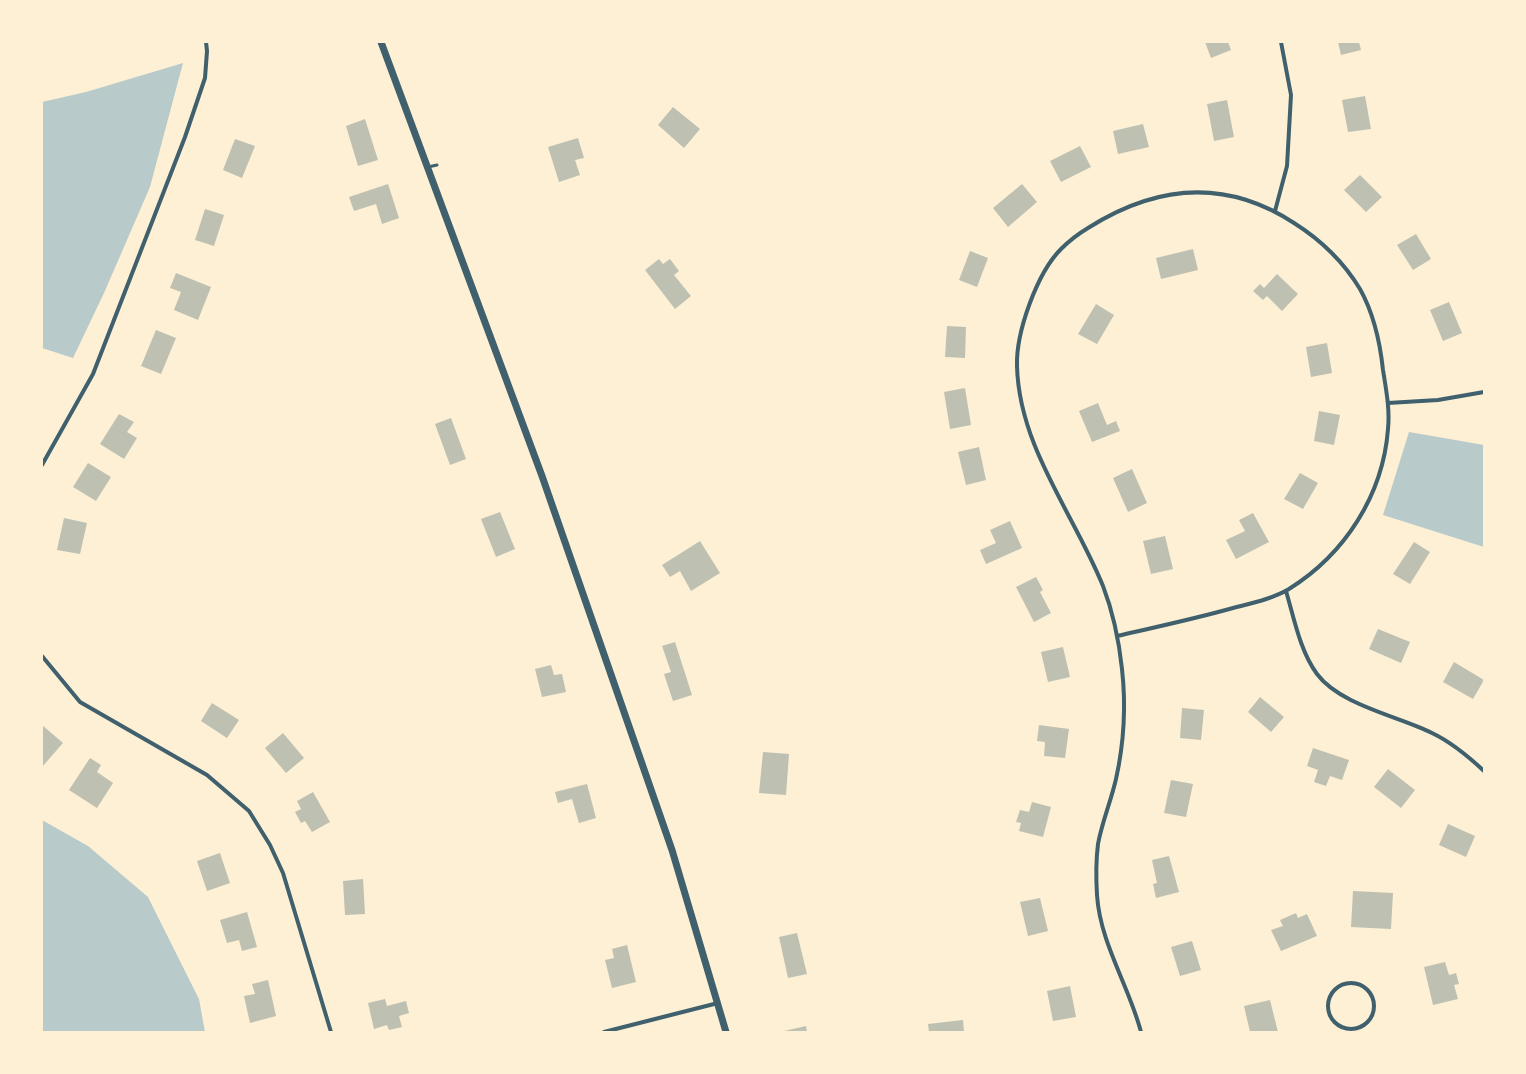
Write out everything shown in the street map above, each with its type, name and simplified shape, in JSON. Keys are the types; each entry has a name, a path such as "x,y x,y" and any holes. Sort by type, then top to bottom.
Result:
{"street":[{"path":"42,465 93,374 185,137 205,78 208,51 206,42"},
{"path":"380,42 550,499 672,850 726,1032"},
{"path":"1275,211 1287,166 1291,95 1281,42"},
{"path":"1117,636 1261,601 1286,591 1318,567 1343,542 1359,520 1374,493 1388,429 1388,403 1380,341 1371,314 1360,289 1337,258 1316,237 1275,211 1234,195 1211,191 1186,192 1148,200 1111,214 1077,235 1058,251 1045,270 1024,322 1017,365 1022,408 1040,459 1104,588 1117,636 1123,674 1124,715 1116,780 1098,847 1096,895 1100,918 1108,944 1135,1008 1141,1032"},
{"path":"1388,403 1438,400 1484,392"},
{"path":"1286,591 1305,653 1316,673 1328,686 1343,696 1433,734 1468,756 1484,771"},
{"path":"42,656 80,702 207,775 249,811 270,845 283,873 331,1032"},
{"path":"1355,983 1361,985 1371,994 1374,1006 1370,1019 1366,1024 1347,1030 1336,1023 1332,1018 1328,1005 1332,993 1337,988 1342,985 1355,983"},
{"path":"604,1032 718,1003"}],"lane":[{"path":"426,168 437,165"}],"shaded area":[{"path":"183,63 150,187 104,293 73,358 42,348 42,102 86,92"},
{"path":"1409,432 1484,445 1484,547 1383,515"},
{"path":"42,820 88,846 148,897 199,999 205,1032 42,1032"}],"building":[{"path":"1205,42 1228,42 1231,50 1211,58"},
{"path":"1338,42 1359,42 1361,50 1341,55"},
{"path":"1365,96 1371,129 1348,132 1342,100"},
{"path":"1227,100 1234,137 1214,141 1207,104"},
{"path":"673,107 700,129 684,148 658,125"},
{"path":"365,119 378,160 358,166 346,126"},
{"path":"1143,124 1149,147 1118,154 1113,131"},
{"path":"578,138 584,158 575,160 580,175 559,182 548,147"},
{"path":"235,139 255,146 242,178 223,170"},
{"path":"1080,146 1091,167 1061,182 1050,161"},
{"path":"1360,175 1382,197 1366,212 1344,190"},
{"path":"388,184 399,218 382,224 376,204 354,211 349,197"},
{"path":"1022,184 1037,202 1008,227 993,208"},
{"path":"205,209 224,215 214,246 195,240"},
{"path":"1416,234 1431,259 1413,270 1397,245"},
{"path":"1193,249 1198,270 1161,279 1156,258"},
{"path":"970,251 988,258 977,287 959,280"},
{"path":"659,259 663,264 670,259 679,271 674,275 691,296 675,309 645,270"},
{"path":"176,273 211,287 198,320 174,310 181,292 170,288"},
{"path":"1277,274 1298,294 1282,311 1267,296 1263,300 1253,291 1260,284 1264,288"},
{"path":"1449,302 1462,333 1443,341 1430,310"},
{"path":"1096,304 1114,315 1097,344 1078,334"},
{"path":"947,326 966,327 965,358 945,357"},
{"path":"156,330 176,338 161,374 141,366"},
{"path":"1327,343 1332,373 1311,377 1306,347"},
{"path":"965,388 971,425 950,429 944,392"},
{"path":"1098,403 1107,425 1116,421 1120,431 1092,442 1079,411"},
{"path":"1319,411 1340,415 1334,445 1314,441"},
{"path":"119,414 134,422 127,432 137,438 124,459 100,444"},
{"path":"451,418 466,459 450,465 435,424"},
{"path":"979,447 986,480 966,485 958,452"},
{"path":"88,463 111,477 96,501 73,487"},
{"path":"1132,469 1147,503 1128,512 1113,478"},
{"path":"1300,473 1318,483 1303,509 1284,499"},
{"path":"500,512 515,549 496,557 481,519"},
{"path":"1253,513 1269,542 1236,559 1226,540 1245,531 1239,520"},
{"path":"64,518 87,523 80,554 57,550"},
{"path":"1010,521 1022,548 986,564 980,550 996,543 990,530"},
{"path":"1165,536 1173,569 1151,574 1143,541"},
{"path":"700,541 720,573 691,591 680,571 670,577 662,565"},
{"path":"1414,542 1430,552 1410,584 1393,574"},
{"path":"1036,577 1043,590 1040,592 1051,613 1034,622 1016,587"},
{"path":"1378,629 1410,642 1401,663 1369,649"},
{"path":"675,642 692,695 673,701 664,674 671,672 662,646"},
{"path":"1063,647 1070,677 1048,682 1041,652"},
{"path":"1454,662 1484,680 1473,699 1443,682"},
{"path":"551,665 554,675 562,674 566,692 542,697 535,669"},
{"path":"1260,697 1284,717 1271,732 1248,712"},
{"path":"212,703 239,720 227,738 201,721"},
{"path":"1182,708 1204,710 1201,740 1180,738"},
{"path":"42,725 63,743 42,767"},
{"path":"1039,725 1069,729 1065,758 1044,756 1045,742 1037,741"},
{"path":"283,733 304,758 286,773 265,748"},
{"path":"1313,748 1349,760 1342,780 1330,776 1326,786 1314,782 1318,770 1307,766"},
{"path":"763,752 789,754 786,795 759,793"},
{"path":"90,758 101,765 97,772 113,783 97,808 69,790"},
{"path":"1388,769 1415,790 1401,808 1374,787"},
{"path":"1171,780 1193,784 1186,817 1164,813"},
{"path":"587,784 596,818 579,823 572,799 558,803 555,792"},
{"path":"313,792 330,822 312,832 305,821 301,823 295,812 301,809 297,801"},
{"path":"1032,802 1051,807 1043,837 1019,831 1021,823 1016,822 1020,810 1029,812"},
{"path":"1448,824 1475,836 1466,857 1439,845"},
{"path":"220,853 230,883 207,891 197,861"},
{"path":"1169,856 1179,892 1156,898 1153,884 1157,883 1152,860"},
{"path":"363,879 365,914 345,915 343,881"},
{"path":"1353,891 1393,893 1391,929 1351,927"},
{"path":"1040,898 1048,931 1028,936 1020,902"},
{"path":"247,912 257,947 242,951 239,940 227,943 220,920"},
{"path":"1296,913 1298,918 1307,914 1317,936 1281,951 1271,930 1283,926 1280,920"},
{"path":"797,933 807,974 788,978 779,937"},
{"path":"1192,941 1201,970 1180,976 1171,947"},
{"path":"627,945 636,982 612,988 605,960 614,958 612,949"},
{"path":"1445,962 1449,975 1456,973 1459,984 1454,985 1458,999 1433,1005 1424,967"},
{"path":"268,980 276,1016 250,1023 244,996 255,994 252,984"},
{"path":"1070,986 1076,1017 1053,1021 1047,991"},
{"path":"385,999 387,1006 406,1001 409,1013 399,1016 402,1027 389,1030 387,1025 374,1029 368,1003"},
{"path":"1270,1000 1278,1032 1250,1032 1244,1006"},
{"path":"963,1020 964,1032 929,1032 928,1024"},
{"path":"806,1026 807,1032 784,1032 784,1031"}]}
